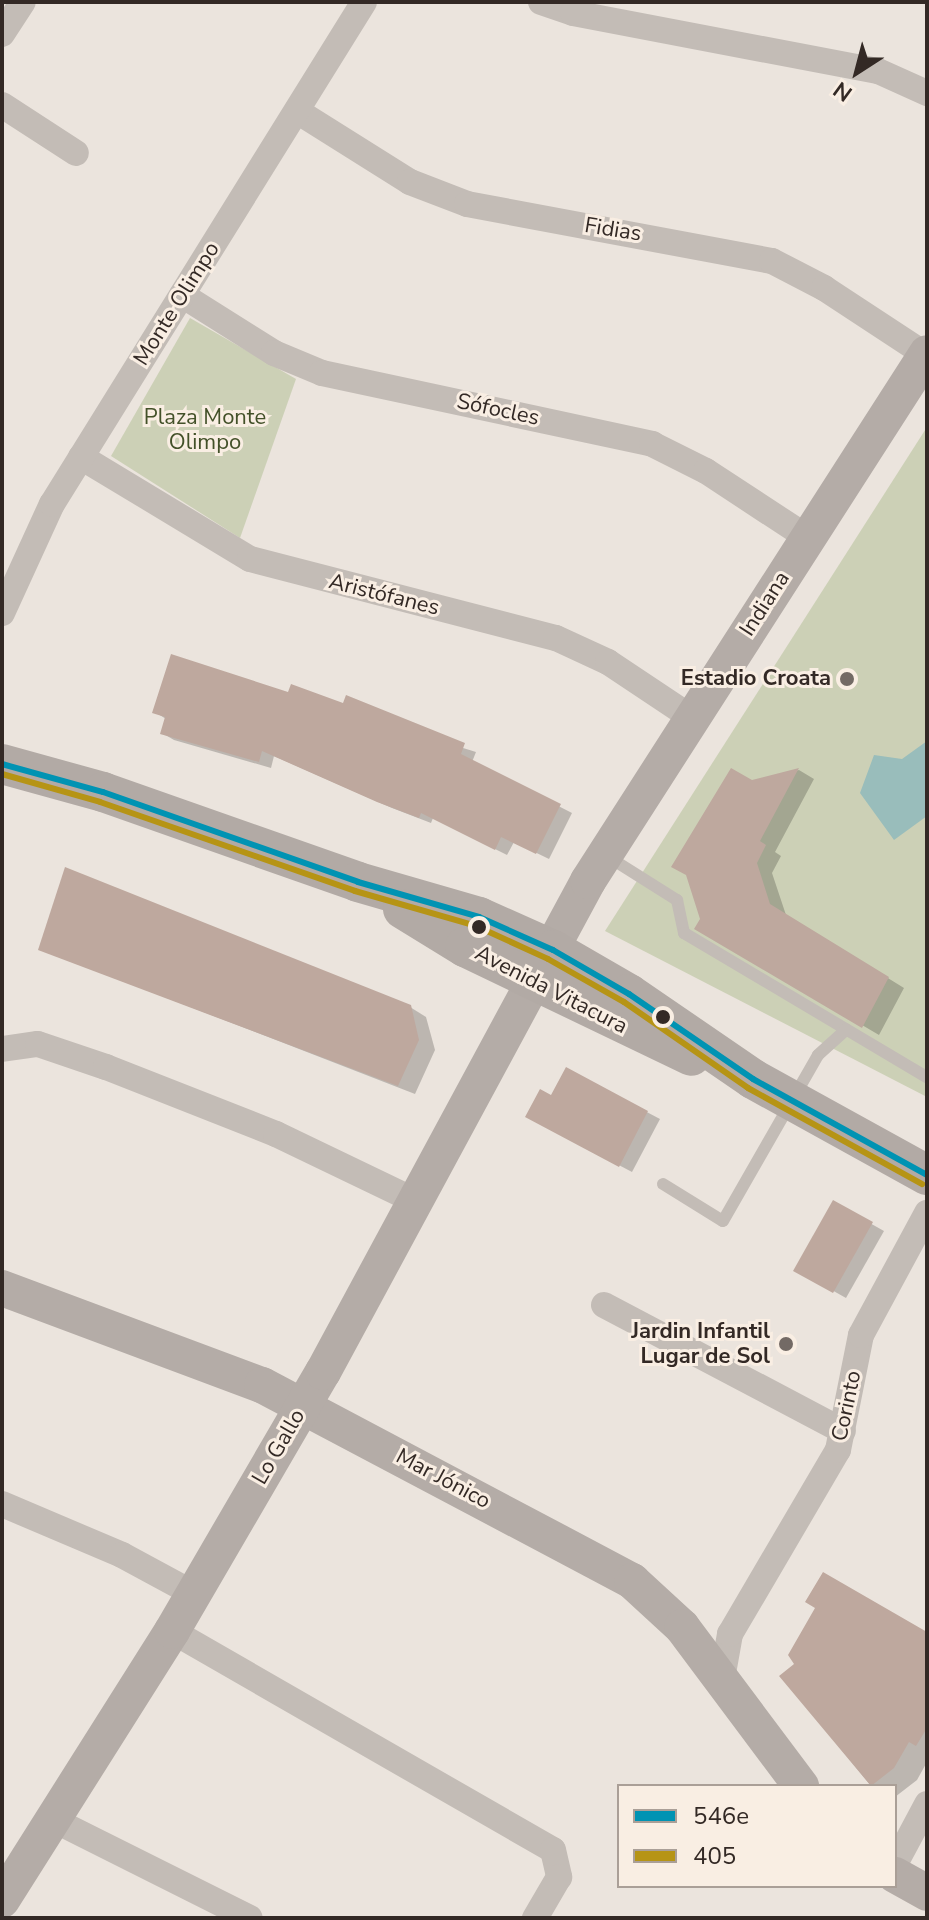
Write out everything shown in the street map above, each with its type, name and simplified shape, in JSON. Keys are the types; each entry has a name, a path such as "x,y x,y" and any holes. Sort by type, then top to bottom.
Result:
{"main road":[{"name":"Avenida Vitacura","path":"2,764 217,829 358,882 465,947 545,966 650,1040 753,1079 927,1175"}],"street":[{"path":"2,34 23,2"},
{"name":"Monte Olimpo","path":"2,613 31,540 364,2"},
{"path":"541,2 584,16 878,71 927,93"},
{"path":"2,105 76,153"},
{"name":"Fidias","path":"297,111 410,182 467,204 772,261 824,288 926,354"},
{"name":"Sófocles","path":"182,295 274,353 322,373 652,444 706,471 808,538"},
{"name":"Indiana","path":"545,966 604,854 926,354"},
{"name":"Aristófanes","path":"81,457 250,559 556,638 608,662 692,718"},
{"name":"Lo Gallo","path":"2,1900 194,1594 303,1406 545,966"},
{"path":"2,1049 38,1044 106,1067 276,1134 417,1202"},
{"name":"Corinto","path":"722,1679 730,1634 838,1450 861,1335 927,1213"},
{"name":"Mar Jónico","path":"2,1288 176,1350 303,1406 632,1581 665,1608 695,1642 800,1784"},
{"path":"604,1305 843,1431"},
{"path":"2,1504 122,1555 194,1594"},
{"path":"172,1631 553,1850 559,1861 559,1877 535,1918"},
{"path":"695,1642 730,1634"},
{"path":"897,1860 927,1804"},
{"path":"52,1819 250,1918"},
{"path":"897,1876 927,1893"}],"lane":[{"path":"604,854 677,900 684,933 927,1077"},
{"path":"663,1184 723,1221 818,1055 846,1030"}],"green space":[{"name":"Plaza Monte Olimpo","path":"190,318 296,379 240,538 111,456"},
{"name":"Estadio Croata","path":"927,427 927,1097 605,931"}],"water":[{"path":"927,741 927,816 894,840 860,793 874,755 902,759"}],"building":[{"path":"171,654 288,692 291,684 343,703 346,695 465,743 461,754 561,804 536,854 501,837 495,850 421,813 419,818 377,802 262,751 259,762 160,734 165,717 152,713"},
{"path":"731,768 752,780 799,768 760,841 766,845 757,863 770,904 889,977 862,1028 694,929 700,919 686,875 671,867"},
{"path":"65,867 411,1005 419,1040 398,1086 38,950"},
{"path":"566,1067 648,1111 619,1167 525,1117 540,1089 551,1095"},
{"path":"833,1200 873,1222 833,1293 793,1271"},
{"path":"823,1572 927,1632 927,1728 916,1746 909,1742 894,1768 874,1784 869,1784 779,1676 794,1664 788,1655 815,1608 805,1602"}],"transit line":[{"name":"546e","path":"2,764 103,792 358,882 479,917 553,950 629,994 753,1079 927,1175"},
{"name":"405","path":"2,774 100,802 355,891 476,926 548,959 624,1002 748,1088 922,1184"}],"place":[{"name":"Estadio Croata","path":"847,679"},
{"name":"Jardin Infantil Lugar de Sol","path":"786,1344"}]}
